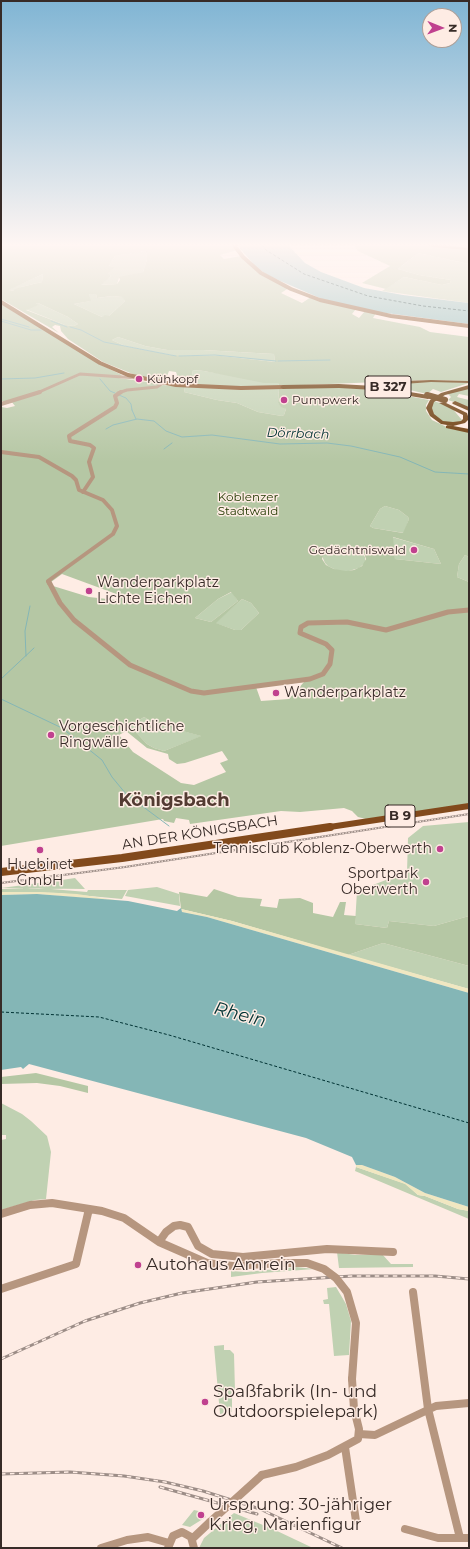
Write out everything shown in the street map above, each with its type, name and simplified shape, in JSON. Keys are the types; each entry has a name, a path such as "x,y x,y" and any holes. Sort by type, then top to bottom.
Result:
{"highway":[{"path":"348,385 431,381 469,382"},
{"name":"B 327","path":"283,387 348,385 396,388 427,396"},
{"name":"B 327","path":"283,387 339,386 374,388 427,396"},
{"path":"443,402 465,414 466,419 463,422 453,424 441,422 432,415 429,408 432,401 439,396 469,386"},
{"path":"469,386 441,393 430,401 427,408 429,415 438,423 454,429 469,431"},
{"path":"427,396 469,410"}],"main road":[{"name":"B 327","path":"27,317 107,367 137,378 164,383 228,387 283,387"},
{"path":"407,317 469,326"},
{"name":"AN DER KÖNIGSBACH","path":"1,872 122,858 469,806"}],"street":[{"path":"1,404 40,392 80,374 137,378"},
{"path":"83,492 93,477 89,462 94,448 90,445 70,441 69,436 115,407 117,403 115,396 118,394 127,390 157,387 164,383"},
{"path":"1,452 37,457 74,477 78,489 105,501 115,516 116,529 108,538 48,581 60,603 74,621 130,664 162,680 191,691 216,692 310,679 323,674 330,664 332,651 325,644 301,634 299,631 301,627 307,623 346,622 386,630 448,612 469,610"},
{"path":"1,1214 30,1205 52,1203 102,1211 124,1218 159,1242 183,1254 207,1263 233,1266 307,1263 324,1269 336,1278 347,1292 351,1301 356,1323 352,1378 353,1402 359,1434 356,1441 296,1467 269,1472 262,1476 210,1522 193,1544 186,1533 180,1532 173,1536 169,1546 160,1539 148,1537 127,1540 101,1548"},
{"path":"1,1289 76,1264 89,1209"},
{"path":"159,1242 166,1232 174,1226 180,1225 188,1227 198,1246 212,1254 243,1257 327,1249 393,1252"},
{"path":"405,1528 438,1538 464,1538 428,1409 413,1292"},
{"path":"359,1434 370,1436 375,1435 436,1406 469,1403"},
{"path":"345,1447 356,1520"}],"green space":[{"name":"Koblenzer Stadtwald","path":"1,317 23,317 101,365 122,375 119,378 161,384 156,388 163,385 185,387 184,392 237,403 258,412 282,416 284,415 286,409 281,407 278,403 279,389 321,387 371,389 429,400 426,405 426,411 432,420 451,429 469,431 469,557 465,555 459,564 457,577 469,582 469,804 366,819 358,817 352,811 344,808 300,812 281,811 190,824 189,820 176,818 174,823 164,821 163,819 1,846 1,407 7,408 15,406 11,401 1,401","holes":["385,506 399,510 408,517 409,519 403,533 373,528 370,526 380,509","393,537 434,549 441,564 395,559","344,545 354,547 364,553 366,559 362,566 354,570 346,571 334,569 326,565 322,559 324,552 329,548","62,574 119,595 116,600 89,597 53,586 51,582","231,592 238,601 211,622 195,618 218,599","242,599 251,603 259,613 241,630 235,630 216,623","304,682 289,699 261,701 256,687","144,717 156,724 201,736 164,751 147,744 130,726","126,731 147,748 168,754 169,759 177,764 185,763 222,751 228,760 220,763 226,772 194,785 181,783 133,752 119,735"]},
{"path":"32,317 45,317 65,325 74,326 78,324 68,317 373,317 420,327 430,332 469,337 469,381 429,380 279,386 278,383 264,383 193,370 191,381 186,384 173,382 177,375 176,372 169,371 165,381 138,376 103,362 68,339 61,331 60,326 55,325 52,327 59,333","holes":["118,337 145,346 167,350 203,350 274,354 275,362 222,356 172,355 125,346 112,340"]},
{"path":"46,317 68,317 78,324 74,326 65,325"},
{"path":"118,337 145,346 167,350 203,350 274,354 275,362 222,356 172,355 125,346 112,340"},
{"path":"193,370 278,383 279,386 243,387 186,384 191,381"},
{"path":"422,382 469,383 441,392 433,389 427,394 388,385"},
{"path":"185,387 279,389 278,403 286,409 284,415 282,416 258,412 237,403 184,392"},
{"path":"469,388 469,396 459,394 457,397 469,400 469,407 448,400 451,397 447,393"},
{"path":"434,401 451,407 462,420 460,422 447,423 434,417 431,406"},
{"path":"385,506 399,510 408,517 409,519 404,533 373,528 370,526 380,509"},
{"name":"Gedächtniswald","path":"392,537 434,549 441,564 395,559"},
{"path":"335,545 347,545 357,548 365,557 365,563 359,568 349,571 338,571 328,566 322,556 326,549"},
{"path":"465,555 469,557 469,582 457,577 459,564"},
{"path":"232,592 238,601 211,622 195,618 218,599"},
{"path":"242,599 251,603 259,613 241,630 235,630 215,623"},
{"path":"144,717 156,724 202,736 164,751 154,748 147,744 130,726"},
{"name":"Sportpark Oberwerth","path":"469,822 469,916 434,926 389,921 387,928 355,924 357,891 407,872 408,838 423,826"},
{"path":"75,878 85,889 1,888 62,880"},
{"path":"157,887 179,894 180,906 125,896 128,890"},
{"path":"39,888 87,892 88,890 127,890 122,899 57,893 1,892 1,889"},
{"path":"214,889 238,897 262,899 260,906 277,908 279,899 300,898 313,903 313,913 333,917 340,902 346,902 344,915 356,916 355,924 387,928 389,921 434,926 469,916 469,966 383,943 348,955 232,921 181,909 179,892 207,897"},
{"path":"383,943 469,966 469,989 348,955"},
{"path":"36,1073 88,1086 88,1093 60,1086 37,1083 1,1084 1,1077"},
{"path":"1,1103 22,1114 47,1136 51,1152 46,1199 35,1200 1,1210 1,1140 6,1139 6,1135 1,1135"},
{"path":"356,1167 406,1184 418,1195 425,1196 458,1209 469,1211 469,1219 355,1171"},
{"path":"337,1252 355,1255 382,1254 391,1264 413,1264 413,1267 339,1268"},
{"path":"296,1267 314,1269 231,1277 231,1271 246,1272"},
{"path":"336,1287 346,1304 351,1321 349,1355 334,1356 329,1304 324,1304 323,1300 328,1299 327,1288"},
{"path":"224,1345 224,1350 230,1350 234,1354 235,1391 232,1393 232,1412 220,1414 214,1346"},
{"path":"194,1510 203,1512 206,1517 190,1527 182,1525"},
{"path":"234,1513 313,1548 199,1548 204,1538"}],"sand":[{"path":"1,892 77,894 122,901 37,894 1,895"},
{"path":"181,909 232,921 469,989 469,993 207,917 182,912"},
{"path":"356,1165 362,1165 395,1177 425,1193 469,1207 469,1211 458,1209 425,1196 418,1195 405,1184 356,1167"}],"water":[{"path":"418,317 469,317 469,324"},
{"name":"Rhein","path":"37,894 128,901 177,911 181,908 182,912 207,917 469,993 469,1207 425,1193 395,1177 362,1165 356,1165 352,1157 306,1138 29,1064 23,1069 21,1067 1,1070 1,895"}],"waterway":[{"path":"1,319 29,327"},
{"path":"1,321 31,330 41,330"},
{"path":"51,321 67,327"},
{"path":"70,327 81,330 104,342 176,356"},
{"path":"179,356 215,355 276,361"},
{"path":"278,361 330,360"},
{"path":"1,379 35,378 64,373"},
{"path":"100,379 110,391 115,393"},
{"path":"119,395 126,398 131,404 136,419"},
{"name":"Dörrbach","path":"106,429 113,425 137,419 154,421 166,431 182,437 212,435 280,444 327,443 351,446 400,457 435,472 469,474"},
{"path":"164,449 172,443"},
{"path":"26,656 25,631 30,606"},
{"path":"26,656 34,648"},
{"path":"1,679 26,656"},
{"name":"Königsbach","path":"1,699 62,728 102,760 112,777 126,794 169,826"}],"ferry route":[{"path":"1,1012 99,1017 169,1035 469,1123"}],"railway":[{"path":"1,883 125,867 469,814"},
{"path":"1,1359 85,1321 140,1303 182,1293 257,1282 352,1276 435,1276 469,1279"},
{"path":"1,1474 70,1472 124,1476 165,1482 203,1491 260,1509 342,1548"},
{"path":"160,1487 257,1514"}],"place":[{"name":"Kühkopf","path":"139,379"},
{"name":"Pumpwerk","path":"284,400"},
{"name":"Gedächtniswald","path":"414,550"},
{"name":"Wanderparkplatz Lichte Eichen","path":"89,591"},
{"name":"Wanderparkplatz","path":"276,693"},
{"name":"Vorgeschichtliche Ringwälle","path":"51,735"},
{"name":"Tennisclub Koblenz-Oberwerth","path":"440,849"},
{"name":"Huebinet GmbH","path":"40,850"},
{"name":"Sportpark Oberwerth","path":"426,882"},
{"name":"Autohaus Amrein","path":"138,1265"},
{"name":"Spaßfabrik (In- und Outdoorspielepark)","path":"205,1402"},
{"name":"Ursprung: 30-jähriger Krieg, Marienfigur","path":"201,1515"}],"district":[{"name":"Königsbach","path":"174,801"}]}
